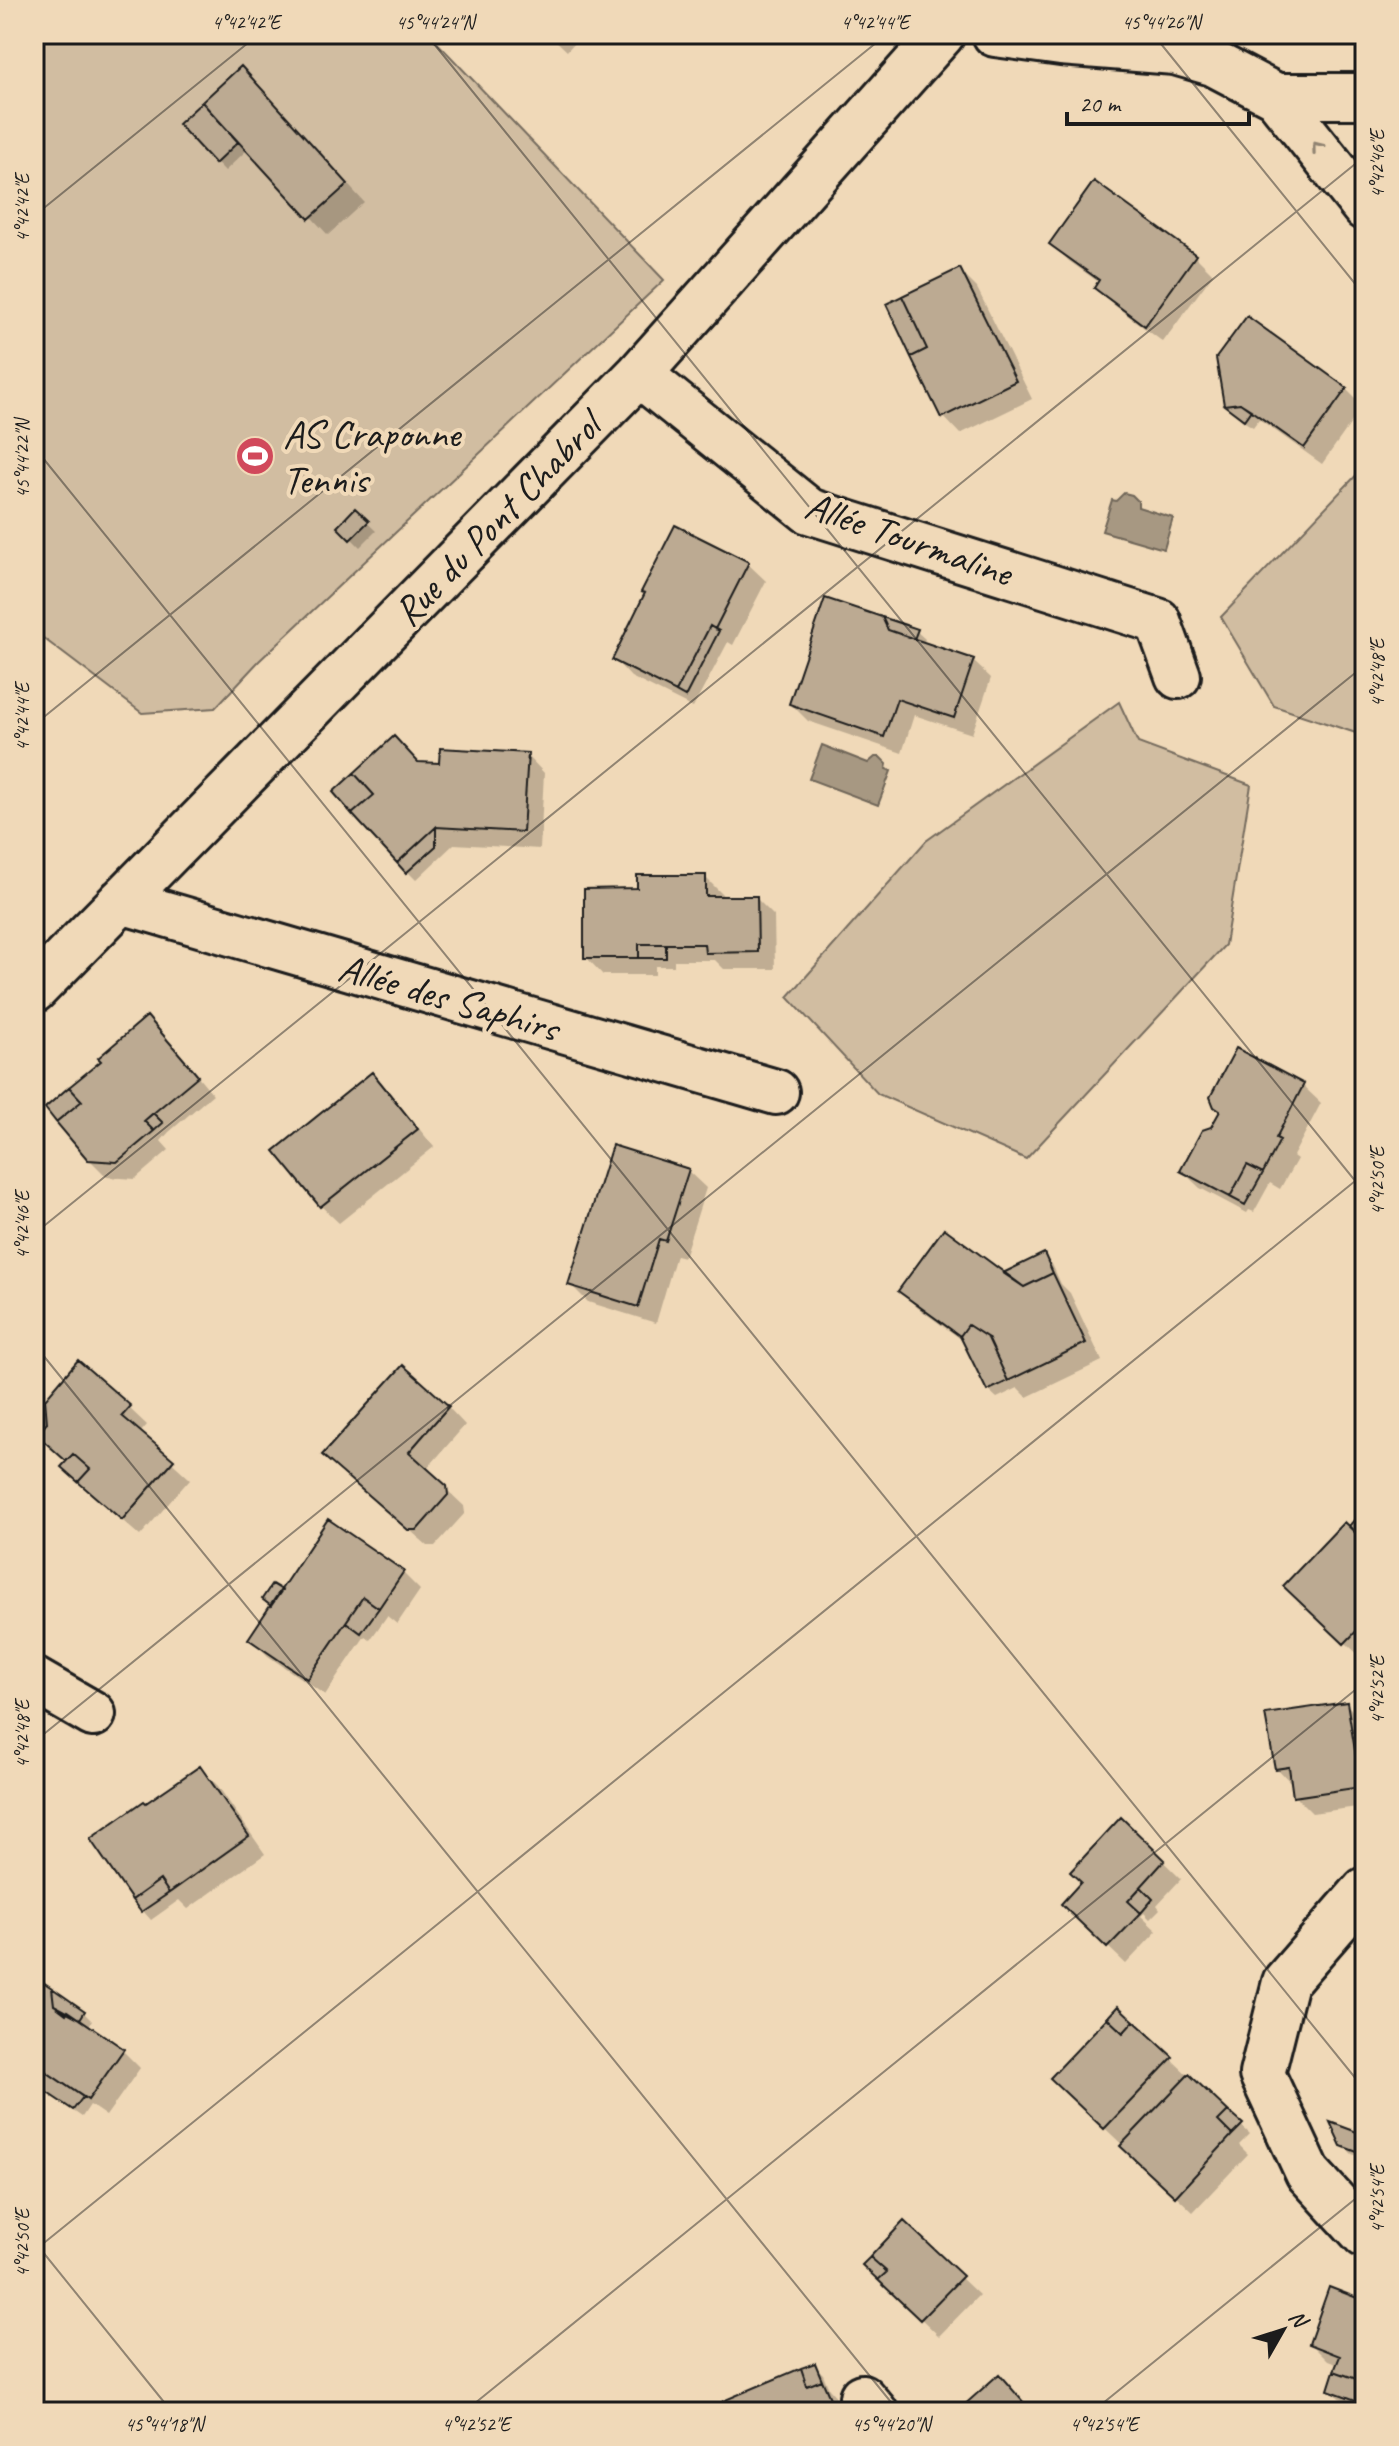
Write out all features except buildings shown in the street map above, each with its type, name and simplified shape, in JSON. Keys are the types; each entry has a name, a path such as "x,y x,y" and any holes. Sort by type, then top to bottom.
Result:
{"street":[{"name":"Rue du Pont Chabrol","path":"34,990 639,374 942,34"},
{"path":"995,34 1175,52 1213,63 1276,96 1365,208"},
{"path":"1276,96 1365,96"},
{"name":"Allée Tourmaline","path":"639,374 809,511 1158,621 1178,676"},
{"name":"Allée des Saphirs","path":"121,901 776,1092"},
{"path":"34,1680 93,1714"},
{"path":"1365,1890 1285,1982 1262,2074 1308,2173 1365,2235"}],"shaded area":[{"name":"AS Craponne Tennis","path":"34,34 429,34 664,280 259,661 215,708 142,713 34,631"},
{"path":"1365,466 1365,736 1274,706 1221,617"},
{"path":"1124,493 1138,501 1138,507 1173,518 1164,549 1102,531 1112,500 1116,501"},
{"path":"1119,702 1138,743 1251,785 1225,945 1026,1159 878,1094 788,997 926,841"},
{"path":"822,745 868,763 880,757 887,764 886,769 891,771 878,805 809,779"}],"place":[{"name":"AS Craponne Tennis","path":"255,456"}]}
